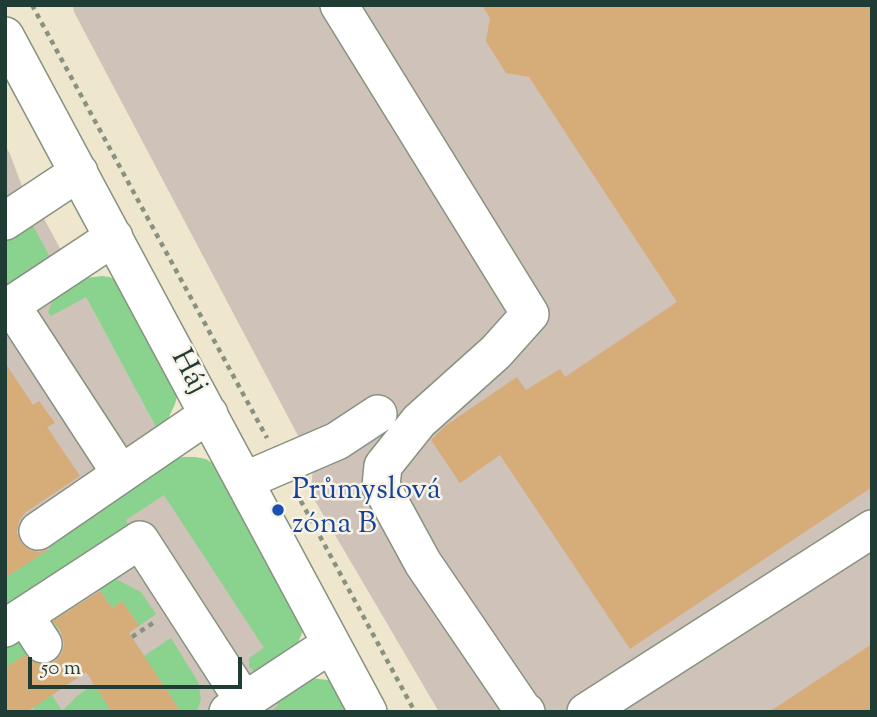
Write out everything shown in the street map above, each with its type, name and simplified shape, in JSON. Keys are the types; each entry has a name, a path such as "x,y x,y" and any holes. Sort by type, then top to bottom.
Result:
{"street":[{"path":"339,5 530,314 496,352 419,421 383,466 381,486 423,563 526,712"},
{"name":"Háj","path":"5,36 368,712"},
{"path":"5,221 79,172"},
{"path":"114,237 8,307 121,474"},
{"path":"38,531 209,414"},
{"path":"244,481 337,441 378,414"},
{"path":"586,712 872,529"},
{"path":"24,629 88,574 140,540 236,706 331,644"}],"path":[{"path":"32,5 415,712"}],"shaded area":[{"path":"73,5 872,5 872,712 439,712 311,494 313,464 74,12"},
{"path":"5,145 23,189 5,202"},
{"path":"42,215 310,712 5,712 5,239"}],"green space":[{"path":"31,222 51,259 5,289 5,240"},
{"path":"102,276 117,281 178,393 168,419 157,429 86,297 51,316 48,312 52,302 61,293 85,278"},
{"path":"182,457 206,459 225,472 303,631 297,645 260,671 249,667 249,658 264,648 164,495 126,520 129,527 5,622 5,578 50,549 47,545"},
{"path":"114,578 141,592 156,614 139,626 122,601 112,608 97,586"},
{"path":"50,617 60,632 7,667 5,646"},
{"path":"171,638 198,682 201,699 197,712 181,712 144,656"},
{"path":"310,678 335,683 355,712 270,712 278,706 276,701"},
{"path":"94,684 112,712 36,712 33,707 52,695 62,711"}],"building":[{"path":"482,5 872,5 872,487 630,649 500,455 460,483 431,440 445,426 517,377 526,390 560,369 565,377 677,302 529,77 506,73 486,41 490,18"},
{"path":"5,363 33,405 39,401 55,423 47,427 80,476 26,512 19,521 17,533 21,543 30,550 39,552 50,549 5,578"},
{"path":"100,591 112,608 122,601 139,626 129,633 181,712 112,712 86,672 27,712 5,712 5,668 25,655 33,662 43,665 55,661 62,653 64,644 61,632 53,621"},
{"path":"872,644 872,712 769,712"}],"place":[{"name":"Průmyslová zóna B","path":"278,510"}]}
